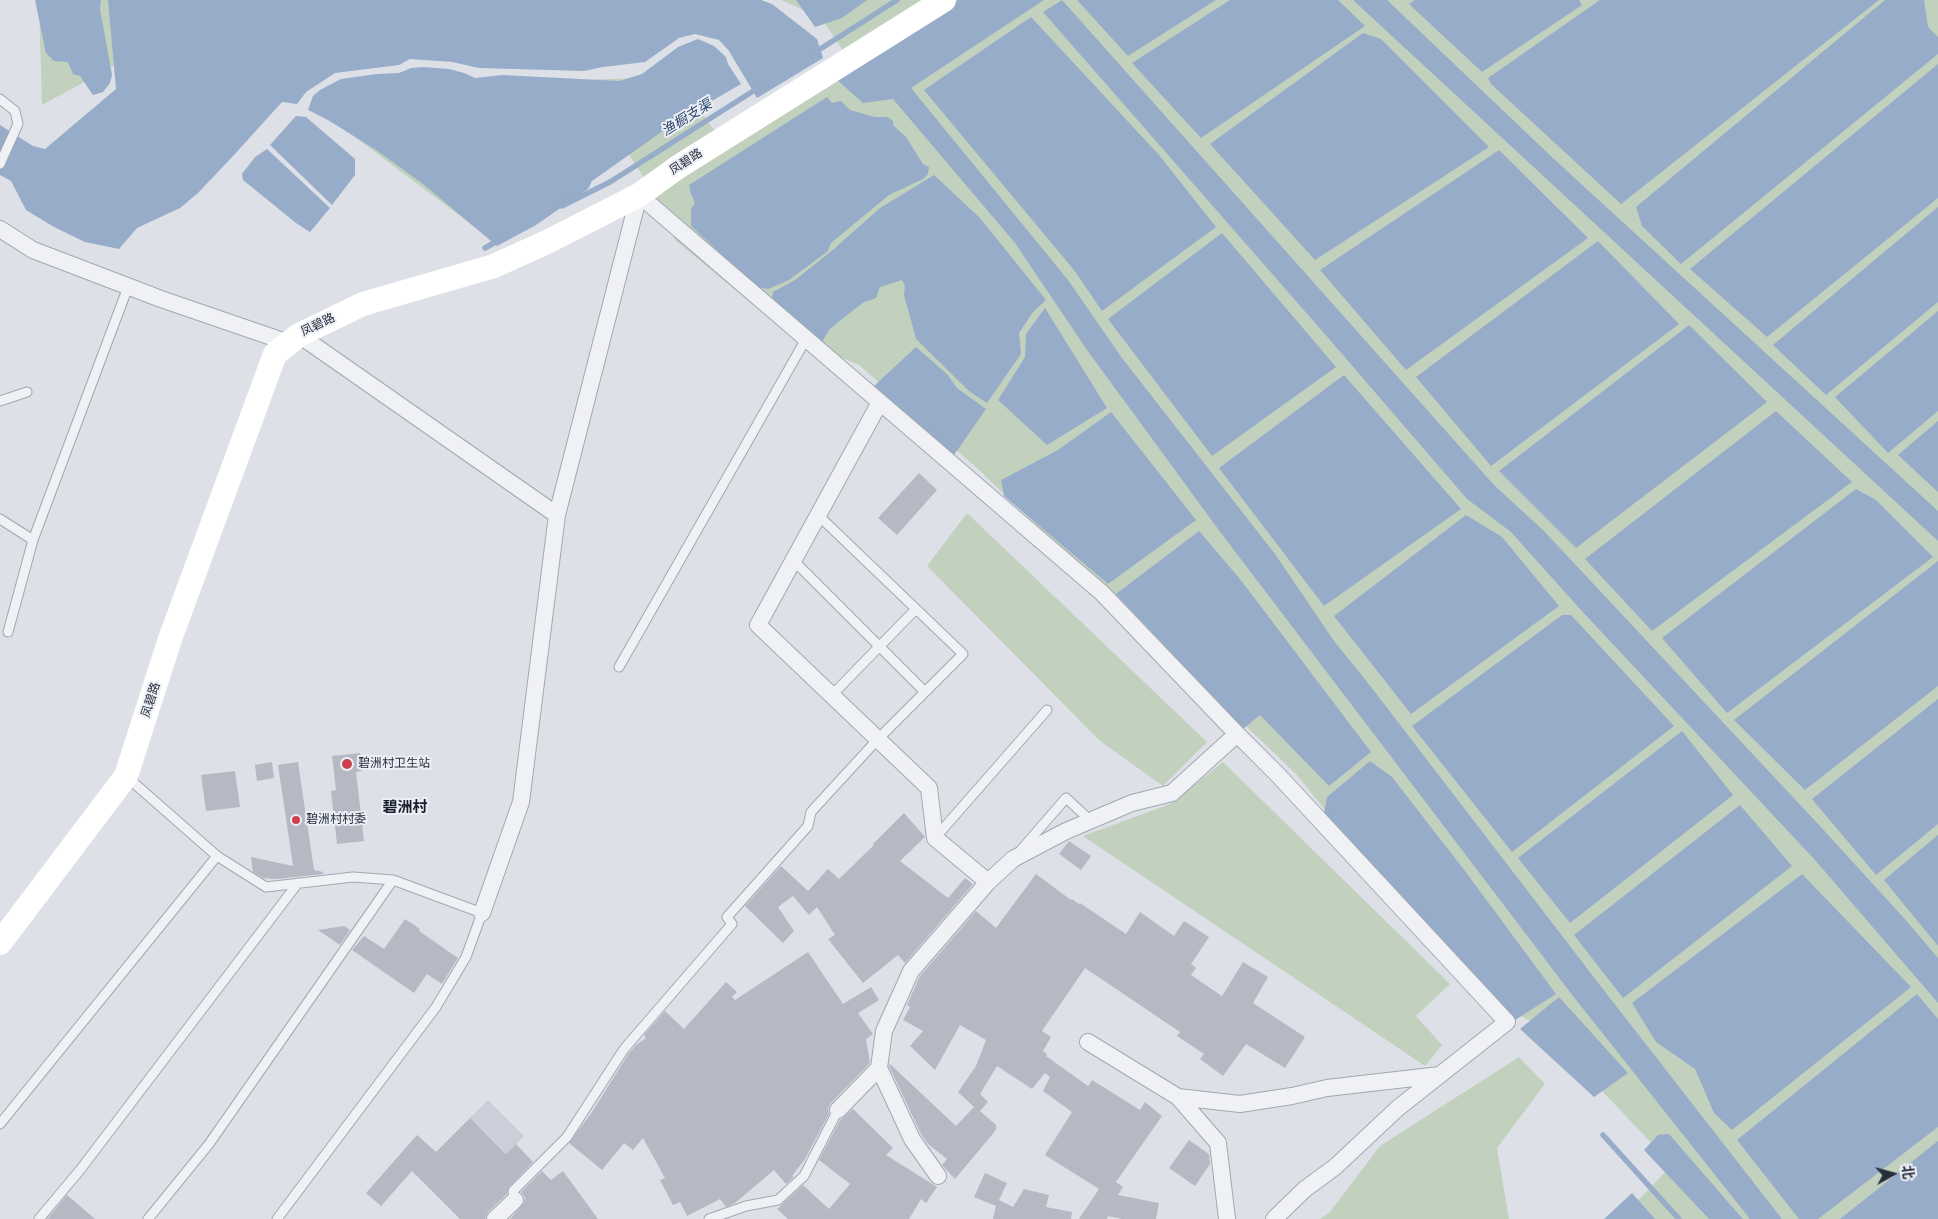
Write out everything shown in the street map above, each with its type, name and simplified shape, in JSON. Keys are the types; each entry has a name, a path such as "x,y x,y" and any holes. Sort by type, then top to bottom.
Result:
{"main road":[{"name":"凤碧路","path":"0,943 126,776 170,639 276,354 294,339 363,304 494,266 549,241 639,195 678,167 944,0"}],"street":[{"path":"482,913 521,802 557,515 639,195 1102,593 1236,734 1278,775 1508,1022 1398,1108 1335,1167 1305,1189 1274,1219"},
{"path":"0,229 33,250 128,287 294,339 557,515"},
{"path":"880,402 758,625 929,788 935,838 988,882"},
{"path":"938,1176 912,1139 879,1068 884,1031 911,971 988,882 1013,859 1132,803 1172,792 1236,734"},
{"path":"1088,1042 1178,1097 1218,1143 1227,1219"},
{"path":"838,1110 879,1068"},
{"path":"1178,1097 1240,1104 1292,1096 1327,1088 1441,1075"},
{"path":"495,1219 515,1200"}],"lane":[{"path":"0,99 15,111 18,124 0,164"},
{"path":"8,632 33,540 128,287"},
{"path":"619,667 806,340"},
{"path":"0,401 27,392"},
{"path":"515,1200 514,1191 567,1137 624,1049 732,924 727,917 808,826 811,812 878,739 963,654 818,515"},
{"path":"0,519 33,540"},
{"path":"793,560 925,692"},
{"path":"832,695 916,609"},
{"path":"935,838 1047,710"},
{"path":"126,776 217,856 266,887 353,877 393,880 482,913 466,958 436,1007 277,1219"},
{"path":"1013,859 1066,798 1091,821"},
{"path":"0,1124 217,856"},
{"path":"148,1219 209,1144 393,880"},
{"path":"39,1219 80,1170 298,883"},
{"path":"709,1219 746,1206 778,1200 804,1176 838,1110"}],"shaded area":[{"path":"488,1100 524,1136 507,1154 470,1118"}],"green space":[{"path":"39,0 234,0 42,105"},
{"path":"781,0 1938,0 1938,1219 1620,1219 1672,1165 1540,1025 1477,997 1296,774 978,469 859,365 791,336 675,240 658,200 629,154 492,240 332,120 363,87 674,77 728,148 852,64 821,18"},
{"path":"967,513 1207,742 1163,786 1100,741 927,566"},
{"path":"1223,762 1450,984 1416,1016 1442,1045 1425,1066 1083,836 1170,804"},
{"path":"1519,1057 1545,1084 1497,1148 1509,1219 1320,1219 1330,1212 1380,1146"}],"water":[{"path":"35,0 101,0 100,9 112,75 110,83 103,92 93,95 80,76 73,74 68,62 54,61 46,53"},
{"path":"108,0 761,0 772,4 817,39 823,58 757,98 729,51 719,40 695,34 679,38 645,62 584,71 479,68 452,62 410,59 399,65 335,73 306,92 297,104 282,102 198,193 180,208 137,228 119,249 85,242 54,227 26,210 11,181 0,175 0,125 33,146 45,149 116,89"},
{"path":"796,0 867,0 842,18 815,27"},
{"path":"958,0 1044,0 911,88 1068,280 1122,358 1275,554 1334,641 1782,1219 1750,1219 1573,996 1221,533 1087,350 1015,243 893,99 863,103 835,78"},
{"path":"1062,0 1494,485 1543,530 1903,917 1938,958 1938,1003 1815,860 1580,609 1511,532 1467,499 1043,12"},
{"path":"1077,0 1216,0 1128,56"},
{"path":"1230,0 1338,0 1365,26 1201,138 1132,63"},
{"path":"1353,0 1387,0 1555,160 1938,511 1938,541"},
{"path":"1415,0 1579,0 1582,5 1482,72 1409,4"},
{"path":"1600,0 1879,0 1621,204 1491,84 1488,78"},
{"path":"1885,0 1924,0 1928,27 1938,37 1938,54 1681,264 1642,226 1636,207"},
{"path":"1031,17 1159,155 1216,227 1102,311 1074,270 924,90"},
{"path":"1363,33 1381,39 1489,147 1315,260 1210,144"},
{"path":"698,39 714,46 726,57 728,64 741,84 674,123 592,181 588,189 536,225 497,246 423,184 376,150 328,120 308,110 313,96 341,79 399,73 411,68 449,69 475,78 502,75 619,81 642,74 678,47"},
{"path":"1938,64 1938,198 1767,337 1690,269"},
{"path":"827,97 832,103 841,101 850,110 875,117 888,117 893,121 893,125 906,137 923,164 929,167 928,174 923,179 889,195 831,243 828,251 789,280 768,289 757,287 691,226 691,209 695,203 689,185"},
{"path":"296,116 306,117 355,159 355,175 332,205 270,145"},
{"path":"267,149 330,208 310,232 243,180 242,174 255,157"},
{"path":"1499,150 1588,238 1406,370 1320,270"},
{"path":"934,175 980,218 1046,300 1033,312 1019,333 1021,354 987,403 969,391 916,339 904,295 905,286 902,280 880,287 876,298 864,302 842,319 829,330 822,342 778,307 772,298 773,292 795,280 834,249 880,208"},
{"path":"1938,207 1938,302 1826,395 1773,345"},
{"path":"1222,233 1336,367 1212,456 1108,319"},
{"path":"1598,241 1679,324 1491,466 1416,377"},
{"path":"1045,308 1107,408 1047,445 998,400 1025,357 1026,334"},
{"path":"1938,311 1938,411 1888,453 1835,397"},
{"path":"1689,325 1767,402 1576,548 1499,471"},
{"path":"916,347 947,374 957,388 986,409 954,455 874,391 874,386"},
{"path":"1344,375 1461,509 1324,606 1219,468"},
{"path":"1776,411 1852,482 1652,631 1585,559"},
{"path":"1111,412 1196,520 1108,584 1004,496 1001,480 1058,450"},
{"path":"1938,421 1938,492 1898,455"},
{"path":"1856,489 1876,500 1933,557 1727,713 1662,638"},
{"path":"1466,515 1502,537 1559,606 1411,714 1334,616"},
{"path":"1199,531 1240,579 1371,752 1329,786 1260,715 1243,729 1116,594"},
{"path":"1938,561 1938,686 1805,790 1734,720"},
{"path":"1562,615 1571,615 1674,726 1512,852 1412,726"},
{"path":"1938,699 1938,824 1876,875 1812,799"},
{"path":"1682,731 1733,795 1570,923 1518,858"},
{"path":"1370,761 1392,777 1465,871 1556,994 1515,1020 1324,813 1327,797"},
{"path":"1740,805 1792,866 1623,998 1574,935"},
{"path":"1938,835 1938,946 1884,880"},
{"path":"1802,874 1911,987 1732,1130 1714,1113 1695,1069 1656,1042 1632,1003"},
{"path":"1917,994 1938,1019 1938,1127 1818,1219 1799,1219 1737,1140"},
{"path":"1559,997 1628,1073 1594,1097 1520,1029"},
{"path":"1669,1134 1743,1219 1709,1219 1644,1150 1658,1135"},
{"path":"1938,1141 1938,1219 1840,1219"},
{"path":"1632,1193 1655,1219 1604,1219"}],"building":[{"path":"919,473 937,490 897,535 878,518"},
{"path":"360,753 362,771 356,772 364,841 337,844 331,791 336,790 332,756"},
{"path":"272,762 274,778 257,781 255,765"},
{"name":"碧洲村村委","path":"298,762 314,870 323,872 323,874 277,879 263,878 253,872 251,857 293,866 278,765"},
{"path":"235,771 240,807 206,811 201,775"},
{"path":"904,813 925,837 900,861 948,898 965,878 973,884 905,963 898,955 863,983 828,939 835,935 817,907 809,915 793,896 778,907 794,931 783,943 745,906 781,866 808,891 828,869 839,879"},
{"path":"1069,841 1091,856 1081,870 1059,854"},
{"path":"1036,874 1071,900 1080,903 1126,934 1140,912 1174,936 1184,921 1209,937 1191,964 1196,968 1191,975 1222,996 1243,962 1268,977 1253,1003 1305,1037 1285,1068 1246,1044 1223,1076 1200,1059 1204,1054 1177,1036 1180,1032 1085,968 1042,1031 1051,1037 1043,1051 1047,1054 1046,1056 1088,1086 1092,1080 1140,1110 1145,1102 1162,1116 1116,1182 1123,1187 1118,1195 1159,1203 1156,1219 1122,1219 1108,1216 1107,1219 1079,1219 1099,1189 1045,1155 1072,1112 1043,1091 1050,1077 1045,1073 1032,1089 997,1066 980,1094 988,1102 980,1111 996,1125 996,1130 955,1179 942,1165 947,1159 928,1144 921,1134 889,1066 890,1064 956,1126 974,1107 958,1092 976,1066 986,1040 960,1025 935,1070 910,1046 923,1031 903,1020 910,1007 907,1005 920,976 976,911 996,928"},
{"path":"405,919 458,958 442,984 427,974 414,993 352,950 364,936 384,949"},
{"path":"344,926 350,930 340,945 318,930"},
{"path":"808,952 843,1004 871,987 879,1000 858,1013 873,1034 866,1039 870,1063 831,1103 828,1108 829,1114 805,1159 792,1176 794,1177 786,1184 774,1170 735,1203 726,1207 720,1199 687,1216 680,1202 673,1205 660,1180 665,1178 643,1138 633,1150 624,1143 602,1170 569,1143 592,1112 629,1053 646,1038 644,1035 665,1011 684,1029 726,982 737,992 732,997 735,1000"},
{"path":"853,1109 893,1148 886,1155 937,1187 926,1203 921,1199 909,1219 788,1219 777,1209 803,1185 829,1209 850,1184 819,1160 840,1120"},
{"path":"470,1118 506,1154 516,1144 533,1162 509,1187 507,1194 488,1212 485,1219 460,1219 412,1171 381,1206 366,1193 417,1135 436,1152"},
{"path":"1189,1140 1209,1154 1210,1164 1195,1186 1169,1168"},
{"path":"542,1171 551,1180 563,1171 598,1219 510,1219 524,1203 525,1197 521,1192"},
{"path":"985,1173 1007,1183 999,1200 1013,1207 1024,1189 1049,1195 1046,1207 1072,1212 1071,1219 993,1219 996,1206 974,1197"},
{"path":"67,1195 80,1206 95,1219 47,1219"}],"waterway":[{"name":"渔橱支渠","path":"814,53 897,0"},
{"name":"渔橱支渠","path":"562,206 610,182 758,88"},
{"name":"渔橱支渠","path":"485,248 499,240"},
{"path":"1603,1135 1679,1219"}],"place":[{"name":"碧洲村卫生站","path":"347,764"},
{"name":"碧洲村村委","path":"296,820"}],"district":[{"name":"碧洲村","path":"405,808"}]}
